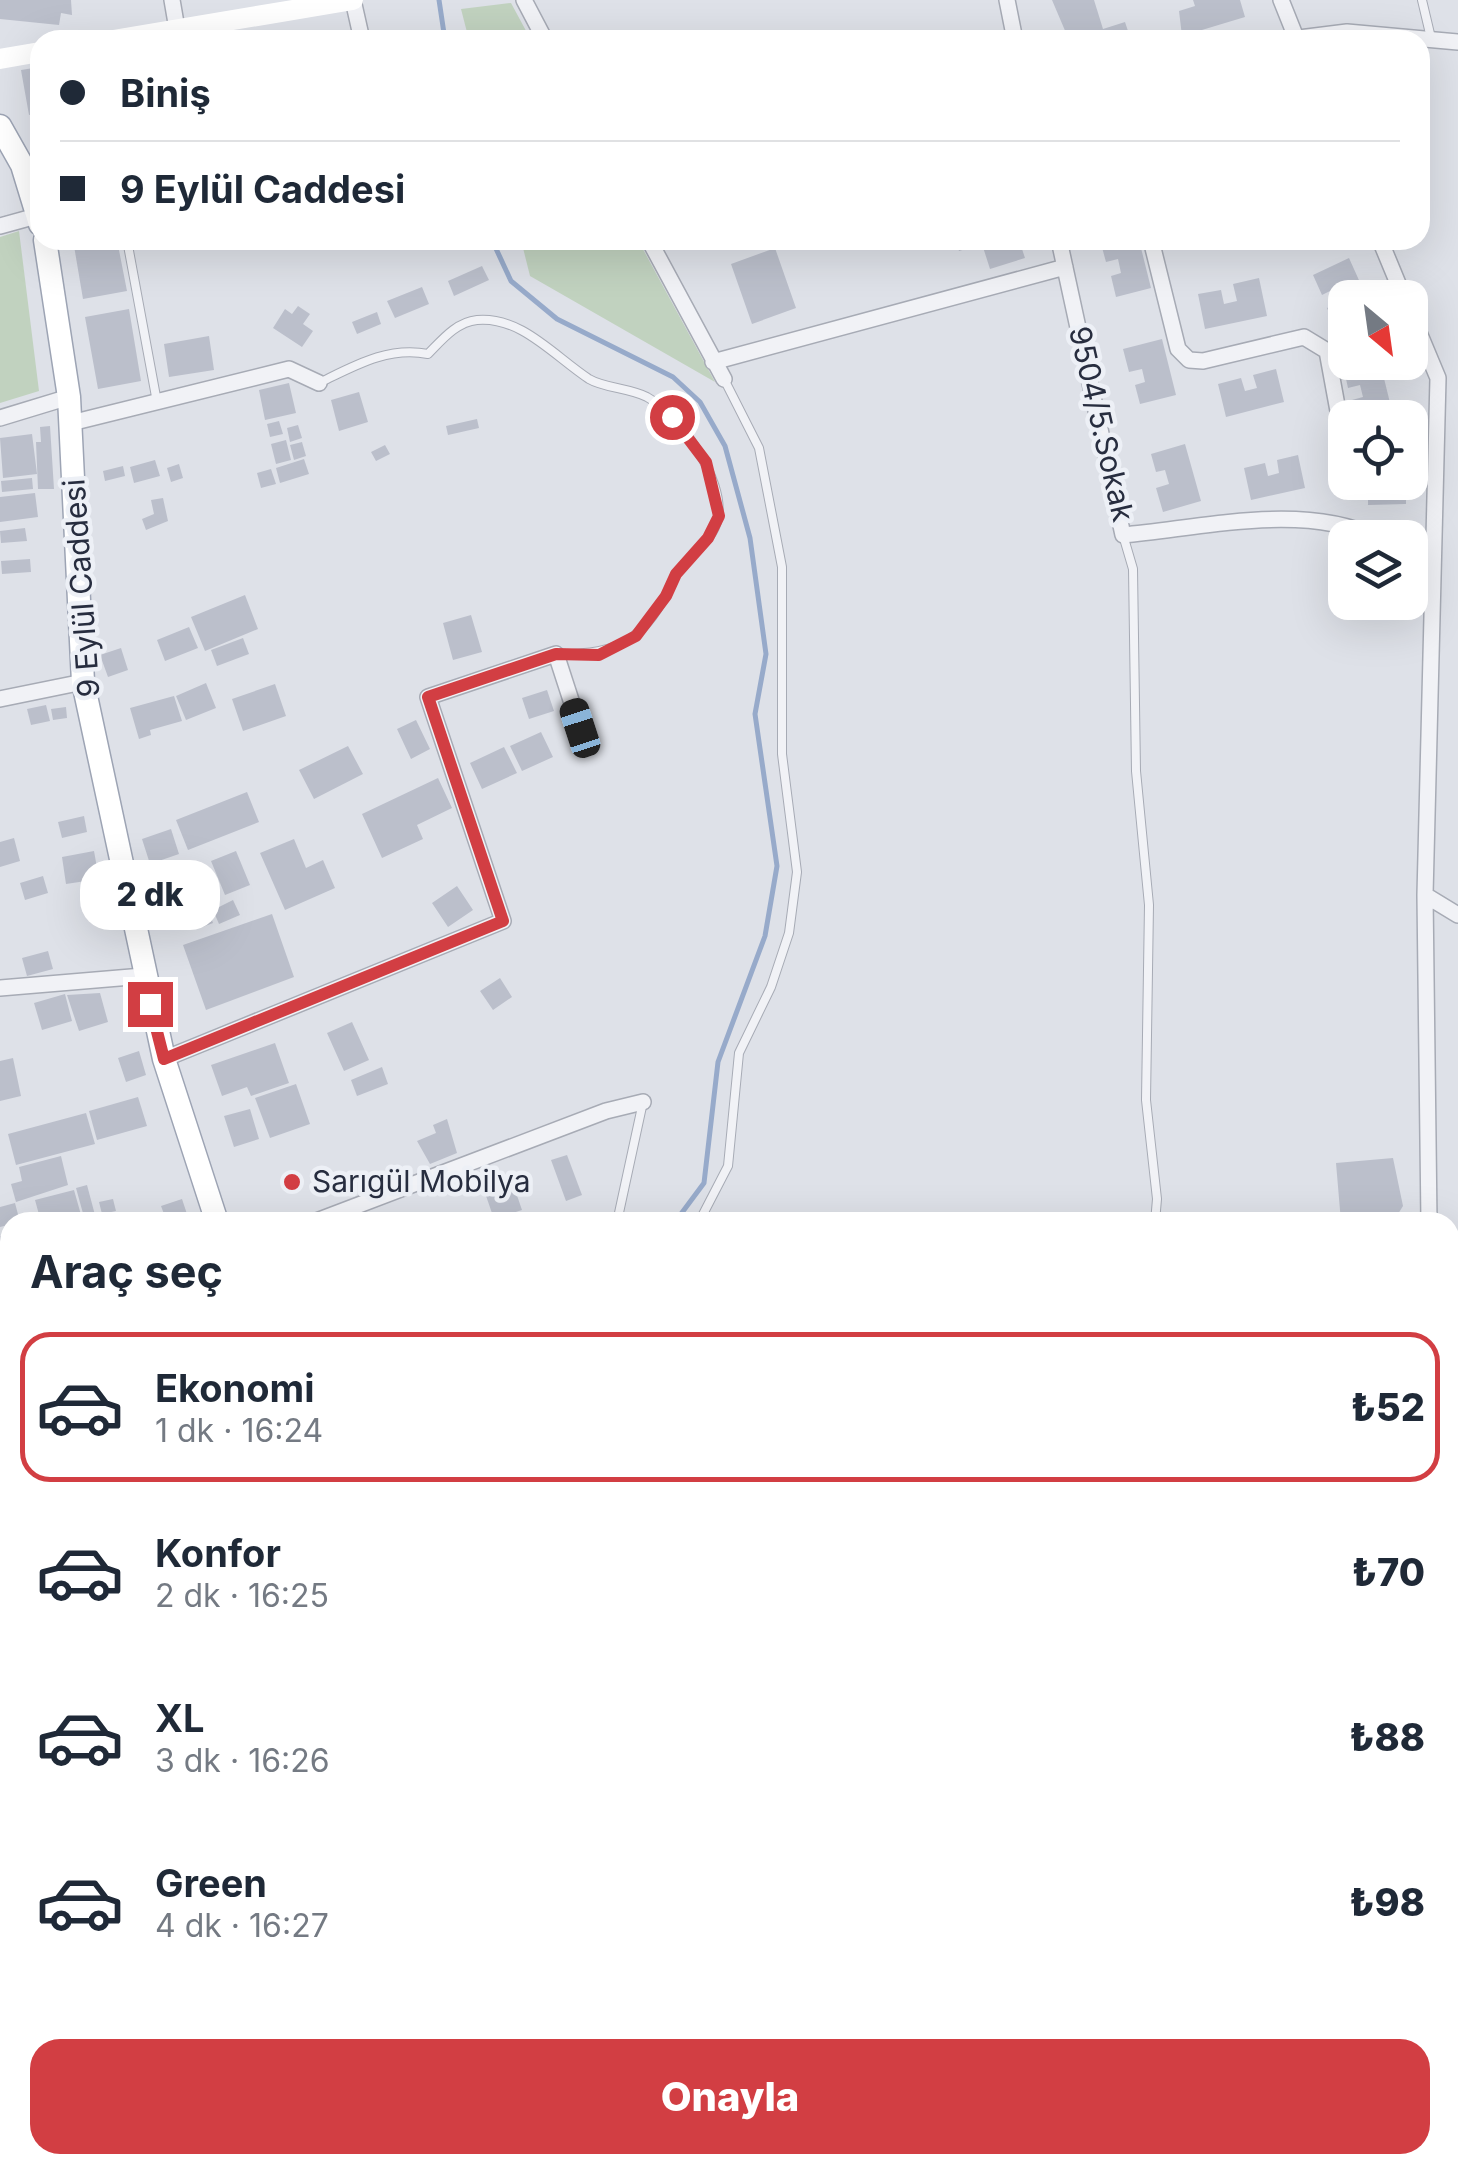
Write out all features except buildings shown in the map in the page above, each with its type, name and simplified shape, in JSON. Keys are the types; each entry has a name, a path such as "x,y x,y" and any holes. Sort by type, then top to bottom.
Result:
{"main road":[{"path":"0,126 22,165 30,190"},
{"name":"9 Eylül Caddesi","path":"47,250 69,398 83,682 164,1059 214,1212"}],"street":[{"path":"172,0 177,29"},
{"path":"171,30 353,0 360,30"},
{"path":"524,0 540,30"},
{"path":"1007,0 1014,30"},
{"path":"1281,0 1289,30"},
{"path":"1431,38 1458,42"},
{"path":"0,59 30,54"},
{"path":"0,226 30,220"},
{"path":"655,250 724,379"},
{"name":"9504/5.Sokak","path":"1062,250 1123,536 1278,521 1328,523"},
{"path":"1153,250 1178,349 1189,360 1203,362 1304,336 1315,340 1326,352 1335,400"},
{"path":"1384,250 1397,280"},
{"path":"713,362 1066,266"},
{"path":"1428,354 1438,378 1425,895 1429,1212"},
{"path":"71,422 289,369 319,384"},
{"path":"0,418 69,398"},
{"path":"1428,562 1432,564"},
{"path":"164,1059 503,921 428,697 556,654 580,728"},
{"path":"0,700 83,682"},
{"path":"1425,895 1458,915"},
{"path":"0,988 144,976"},
{"path":"340,1212 606,1111 643,1102"}],"lane":[{"path":"1422,0 1429,30"},
{"path":"1430,34 1431,38"},
{"path":"129,250 157,402"},
{"path":"319,384 380,356 411,351 428,354 456,328 473,320 504,321 590,380 616,384 648,398 672,417 706,462 719,516 708,538 676,574 666,596 636,636 599,655 556,654"},
{"path":"704,1212 728,1166 740,1054 771,987 789,933 797,872 782,754 782,566 758,448 724,379"},
{"path":"1123,536 1133,568 1136,771 1149,905 1146,1100 1156,1212"},
{"path":"619,1212 643,1102"}],"green space":[{"path":"511,3 526,30 466,30 461,9"},
{"path":"19,231 39,391 0,403 0,237"},
{"path":"524,250 643,250 715,382 530,276"}],"waterway":[{"path":"439,0 444,30"},
{"path":"497,250 511,281 557,319 673,377 700,402 725,446 750,538 766,654 755,714 777,866 765,936 718,1062 704,1183 682,1212"}],"place":[{"name":"Sarıgül Mobilya","path":"292,1182"}],"route":[{"path":"150,1004 164,1059 503,921 428,697 556,654 599,655 636,636 666,596 676,574 708,538 719,516 706,462 672,417"}]}
